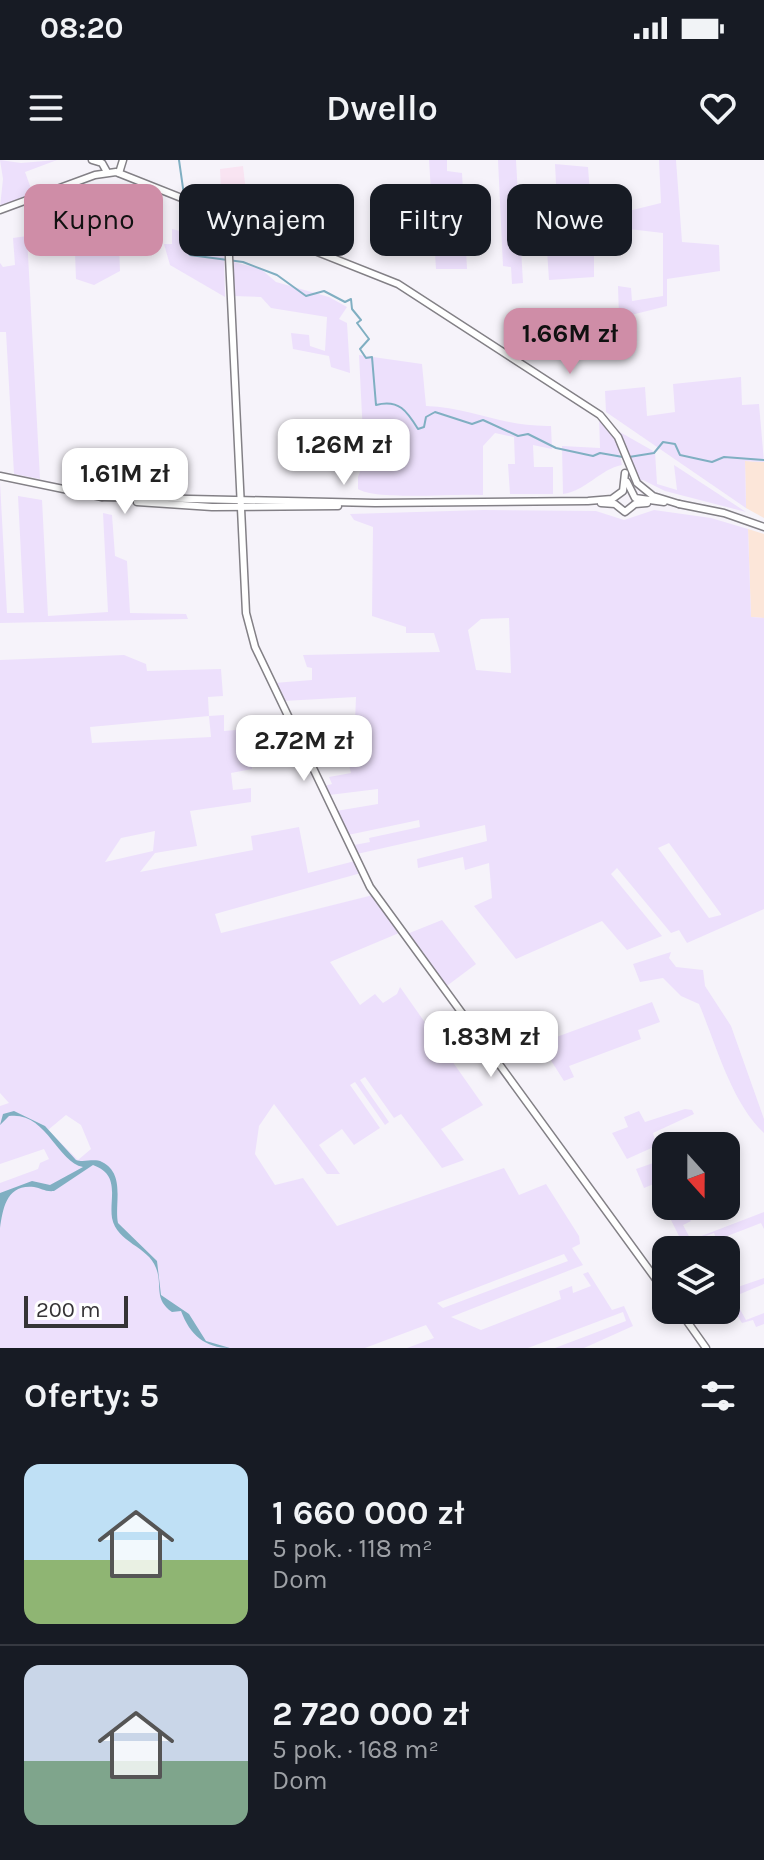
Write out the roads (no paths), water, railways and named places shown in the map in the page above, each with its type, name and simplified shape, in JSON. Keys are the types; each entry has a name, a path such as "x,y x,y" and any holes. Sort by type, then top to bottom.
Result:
{"street":[{"path":"93,160 102,163 104,173"},
{"path":"119,173 123,160"},
{"path":"0,210 104,173 119,173 179,196"},
{"path":"227,256 246,613 253,641 370,887 652,1274"},
{"path":"329,256 398,284 589,406 603,417 621,447 633,477 645,490 679,504"},
{"path":"625,457 626,491 635,501 679,504 724,513 764,527"},
{"path":"0,476 102,497 154,504 615,501 626,491"},
{"path":"615,501 625,512 635,501"},
{"path":"689,1324 706,1348"}],"water":[{"path":"14,1111 45,1126 76,1160 99,1161 109,1167 117,1182 118,1223 157,1261 161,1295 189,1314 206,1341 230,1348 206,1343 189,1327 181,1311 172,1312 162,1302 160,1292 158,1274 152,1261 115,1226 111,1181 102,1169 93,1165 54,1191 34,1187 17,1189 8,1199 0,1228 0,1193 32,1181 50,1185 83,1167 66,1156 33,1121 9,1116 0,1125 3,1114"}],"waterway":[{"path":"179,160 182,184"},
{"path":"198,256 243,262 277,275 306,296 324,291 345,302 351,299 352,309 361,320 357,323 369,339 360,349 366,358 372,357 376,405 391,404 402,408 418,429 424,427 426,417 435,412 472,424 483,420 518,436 528,434 556,448 593,456 600,453 623,457"},
{"path":"629,457 654,453 663,442 675,444 680,455 712,462 724,457 764,460"}]}
